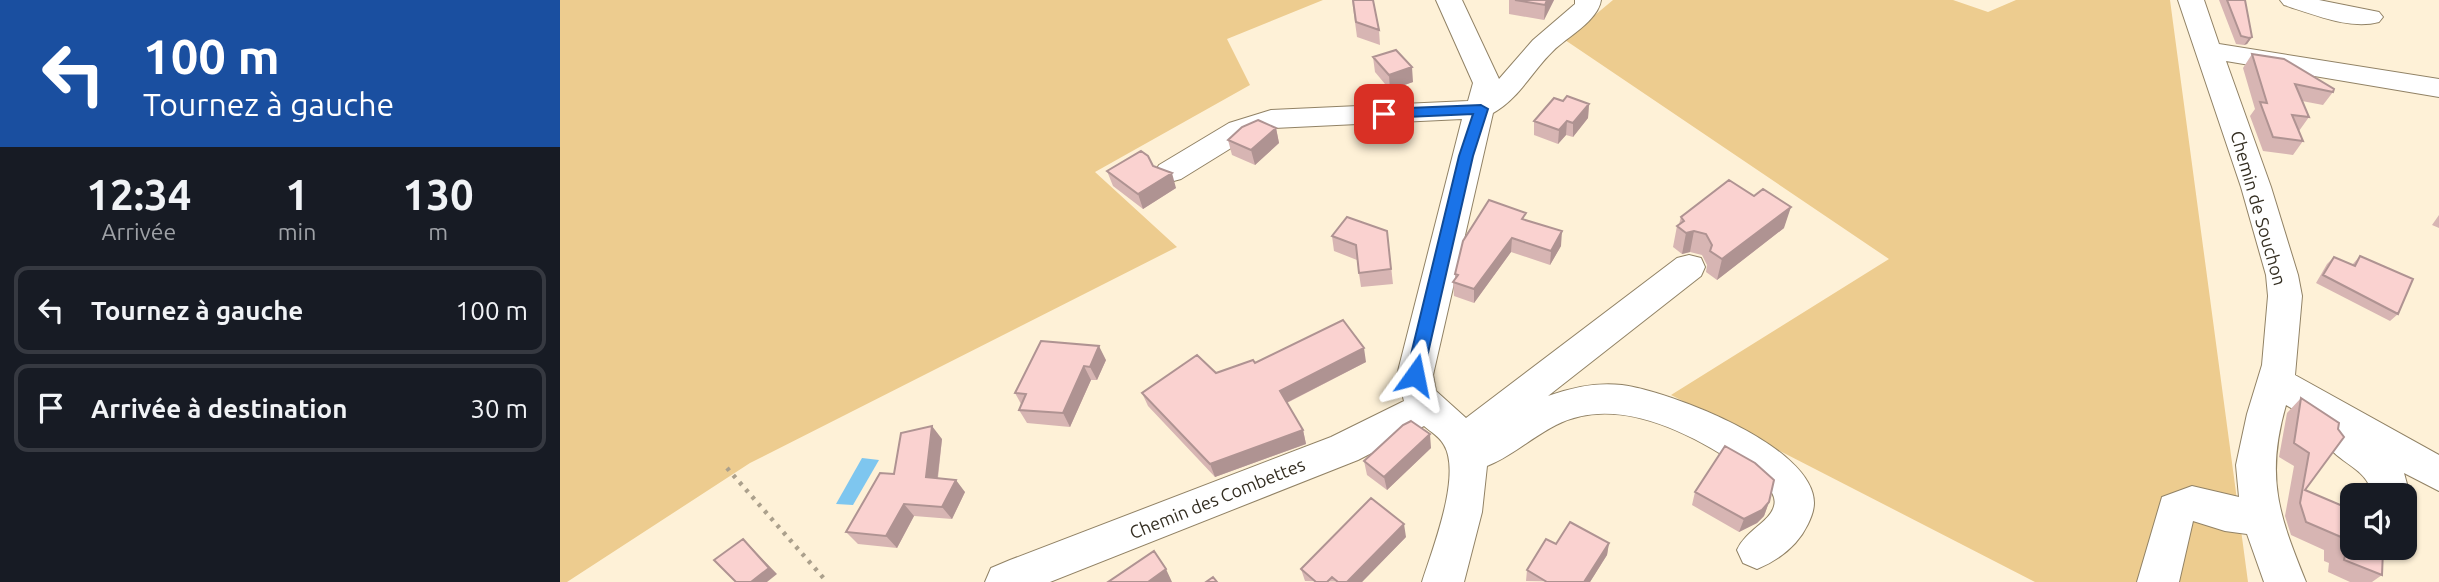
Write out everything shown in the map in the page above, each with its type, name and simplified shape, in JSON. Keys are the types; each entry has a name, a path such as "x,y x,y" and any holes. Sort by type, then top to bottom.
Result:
{"street":[{"path":"1443,582 1466,492 1465,449 1445,422 1425,407 1416,394 1415,375 1463,169 1487,83 1449,0"},
{"path":"1170,172 1239,130 1271,119 1488,104 1499,97 1542,46 1587,7 1588,0"},
{"name":"Chemin de Souchon","path":"2191,0 2256,187 2282,275 2285,296 2280,365 2255,465 2260,518 2285,582"},
{"path":"2293,0 2331,12 2370,17"},
{"path":"2209,50 2341,73 2384,69 2439,88"},
{"path":"1465,449 1689,267"},
{"path":"2273,388 2439,474"},
{"path":"2273,388 2376,465 2389,483"},
{"path":"1465,449 1480,453 1555,408 1585,400 1619,399 1650,406 1699,425 1770,464 1787,480 1795,499 1793,515 1776,538 1757,550"},
{"name":"Chemin des Combettes","path":"1006,582 1032,569 1155,524 1202,501 1313,460 1395,425 1425,407"},
{"path":"2158,582 2176,509 2182,505 2192,503 2225,513 2260,518"}],"path":[{"path":"727,468 827,582"}],"shaded area":[{"path":"560,0 1323,0 1227,39 1250,85 1095,172 1177,247 750,463 567,582 560,582"},
{"path":"1613,0 1953,0 1988,12 2016,0 2170,0 2248,582 2035,582 1671,395 1889,259 1565,40"}],"water":[{"path":"862,458 879,460 853,505 836,504"}],"building":[{"path":"1353,0 1373,0 1379,30 1356,22"},
{"path":"1515,0 1547,0 1545,5"},
{"path":"2227,0 2245,0 2252,37 2241,36"},
{"path":"1396,50 1412,67 1389,75 1373,57"},
{"path":"2252,54 2284,59 2334,89 2333,92 2295,84 2309,117 2292,115 2303,141 2273,137 2260,102 2267,103"},
{"path":"1567,96 1589,104 1573,123 1567,121 1559,130 1534,121 1554,98 1563,101"},
{"path":"1258,120 1276,128 1251,150 1228,140 1242,127"},
{"path":"1141,151 1148,156 1153,166 1172,173 1138,194 1107,171"},
{"path":"1729,180 1754,196 1763,189 1791,207 1722,259 1710,251 1712,245 1706,234 1694,231 1686,233 1677,226 1684,221 1681,217"},
{"path":"1489,200 1526,213 1522,219 1562,231 1551,251 1512,238 1474,289 1453,282 1458,275 1455,274 1463,241"},
{"path":"1347,217 1387,231 1391,269 1359,273 1356,245 1332,236"},
{"path":"2360,256 2413,279 2398,314 2323,275 2334,257 2355,266"},
{"path":"1343,320 1364,348 1280,391 1303,430 1210,464 1142,393 1197,355 1216,373 1253,360 1255,363"},
{"path":"1041,341 1099,346 1090,367 1084,366 1063,413 1019,410 1026,394 1015,393"},
{"path":"2301,398 2339,423 2338,429 2344,437 2305,490 2340,505 2340,537 2306,522 2300,503 2309,453 2294,443"},
{"path":"1411,421 1430,434 1384,477 1364,461 1403,425"},
{"path":"932,426 926,477 956,480 942,507 904,504 886,536 846,532 880,473 894,474 901,433"},
{"path":"1725,446 1755,463 1774,480 1769,502 1762,510 1744,519 1695,492"},
{"path":"1371,498 1404,524 1347,582 1338,582 1332,577 1327,582 1316,582 1301,569"},
{"path":"1570,522 1609,543 1584,582 1547,582 1527,570 1546,539 1556,544"},
{"path":"743,539 769,568 751,582 736,582 714,560"},
{"path":"1154,551 1166,569 1148,582 1108,582"},
{"path":"2344,560 2383,560 2382,575"}],"route":[{"path":"1384,114 1481,109 1466,156 1415,375"}]}
